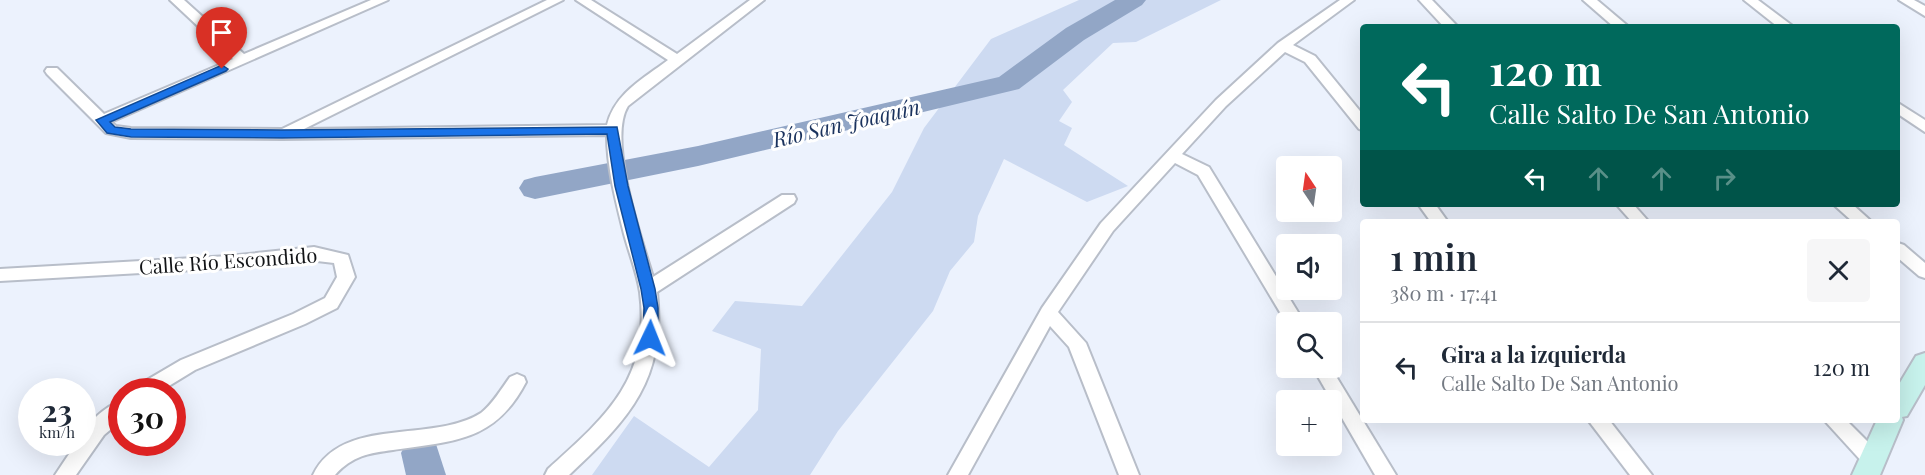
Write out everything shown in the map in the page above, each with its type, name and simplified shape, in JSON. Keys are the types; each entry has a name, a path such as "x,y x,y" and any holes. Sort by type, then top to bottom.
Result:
{"main road":[{"path":"1900,405 1925,363"},
{"path":"1869,467 1889,423"}],"street":[{"path":"176,0 242,60"},
{"path":"344,0 358,10"},
{"path":"102,120 382,0"},
{"path":"282,134 557,0"},
{"path":"582,0 677,60"},
{"path":"555,475 591,442 625,405 641,374 650,338 651,308 648,289 616,162 613,130 618,111 626,100 758,0"},
{"path":"958,475 1048,313 1107,227 1221,103 1283,46 1348,0"},
{"path":"1425,0 1448,24"},
{"path":"1589,0 1619,24"},
{"path":"1750,0 1783,24"},
{"path":"1905,0 1925,12"},
{"path":"1283,46 1310,59 1360,121"},
{"path":"52,71 111,130 131,133 282,134 613,130"},
{"path":"1900,108 1925,127"},
{"path":"1172,155 1204,171 1289,312"},
{"path":"648,289 788,199"},
{"path":"1428,207 1438,219"},
{"path":"1627,207 1638,219"},
{"path":"1845,207 1860,219"},
{"path":"1900,251 1925,272"},
{"name":"Calle Río Escondido","path":"0,275 52,270 232,262 280,254 326,253 342,259 346,278 331,303 299,319 188,365 166,378"},
{"path":"1048,313 1077,343 1129,475"},
{"path":"1328,378 1386,475"},
{"path":"323,475 336,459 348,450 361,446 461,432 490,417 517,382"},
{"path":"65,475 97,429 108,420"},
{"path":"1600,423 1642,475"},
{"path":"1836,423 1869,467"}],"shaded area":[{"path":"1079,0 1221,0 1136,42 1113,43 1063,90 1072,102 1059,121 1072,128 1064,145 1128,186 1087,202 1004,159 978,216 974,242 950,271 933,311 838,431 810,475 592,475 634,416 709,467 758,410 761,349 712,331 735,301 802,306 892,192 924,128 991,39"}],"waterway":[{"name":"Río San Joaquín","path":"535,188 698,156 1009,83 1075,34 1133,0"},
{"name":"Río San Joaquín","path":"421,453 426,475"}],"route":[{"path":"222,69 102,120 111,130 131,133 282,134 613,130 616,162 648,289 651,308 650,338"}]}
